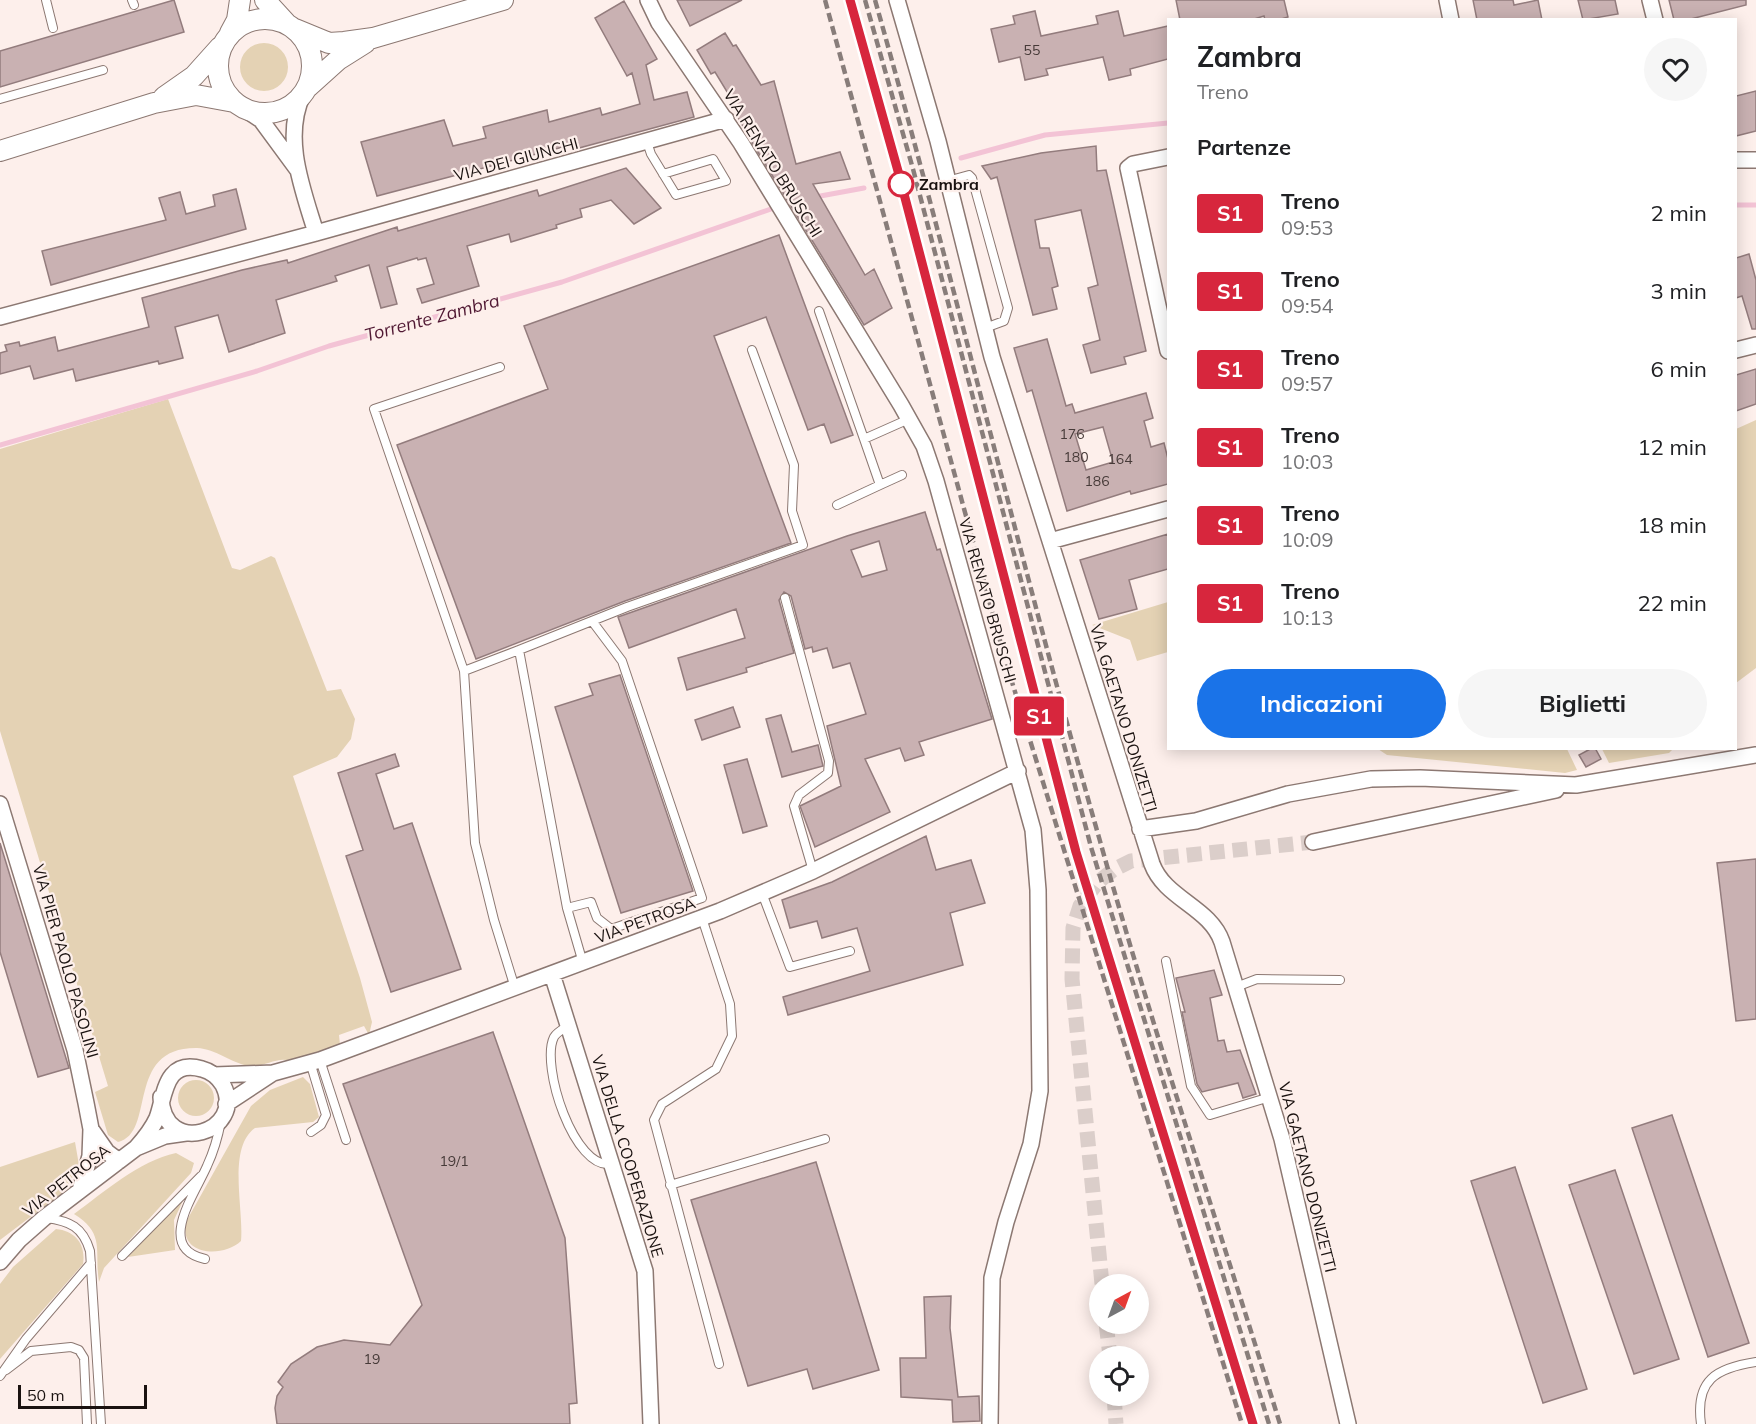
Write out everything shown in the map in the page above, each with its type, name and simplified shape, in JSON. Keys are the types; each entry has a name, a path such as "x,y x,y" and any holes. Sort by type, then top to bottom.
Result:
{"street":[{"path":"240,0 237,20 217,61 218,76 224,90 267,127 297,169"},
{"path":"265,0 300,35 309,51 312,69 296,123 297,169 316,233"},
{"path":"154,103 194,76 227,38 243,24 259,19 276,20 305,35 329,43 373,38 503,0"},
{"name":"VIA RENATO BRUSCHI","path":"648,0 659,23 726,118 924,446 936,481 1034,830 1038,890 1040,1091 1031,1144 992,1278 990,1424"},
{"name":"VIA GAETANO DONIZETTI","path":"897,0 938,141 946,181 985,328 1037,506 1140,829 1158,879 1216,930 1236,987 1270,1097 1300,1209 1348,1424"},
{"path":"1447,0 1451,18"},
{"path":"1650,0 1654,18"},
{"path":"0,151 154,103 196,95 261,113 275,112 289,107 338,60 373,38"},
{"name":"VIA DEI GIUNCHI","path":"0,317 316,233 726,118"},
{"path":"1167,157 1130,166 1128,171 1167,346"},
{"path":"1737,160 1756,160"},
{"path":"1737,350 1756,345"},
{"path":"1050,542 1167,509"},
{"path":"1313,842 1576,785 1756,755"},
{"name":"VIA PETROSA","path":"136,1148 157,1117 167,1081 178,1071 197,1068 214,1075 273,1073 315,1061 702,918 813,871 1018,771"},
{"path":"1140,829 1196,821 1288,794 1371,779 1430,778 1576,785"},
{"name":"VIA PIER PAOLO PASOLINI","path":"0,804 75,1050 91,1129 90,1156 80,1190"},
{"name":"VIA DELLA COOPERAZIONE","path":"552,974 645,1270 651,1424"},
{"name":"VIA PETROSA","path":"0,1262 19,1240 44,1218 136,1148 165,1136 209,1130 224,1111 273,1073"},
{"path":"214,1075 225,1090 224,1111"},
{"path":"161,1097 161,1107 167,1121 186,1133"},
{"name":"VIA PIER PAOLO PASOLINI","path":"91,1129 107,1152 119,1161"},
{"name":"VIA PETROSA","path":"0,1252 19,1240"}],"lane":[{"path":"46,0 53,28"},
{"path":"0,99 103,70"},
{"path":"647,142 651,154 663,174 676,195 726,181 713,159 663,174"},
{"path":"946,181 969,175 972,178 1008,308 1004,321 985,328"},
{"path":"819,311 880,485"},
{"path":"464,670 803,545 792,511 794,465 752,350"},
{"path":"500,367 374,409 464,670 475,843 494,920 515,987"},
{"path":"864,439 909,419"},
{"path":"837,505 902,475"},
{"path":"785,598 829,761 828,773 799,795 794,806 813,871"},
{"path":"567,908 591,902 597,918 611,929 702,898 622,661 592,621"},
{"path":"519,651 567,908 583,963"},
{"path":"762,893 790,967 850,951"},
{"path":"702,918 730,1004 732,1036 716,1069 673,1095 657,1110 654,1120 655,1132 719,1364"},
{"path":"1166,961 1191,1086 1210,1115 1270,1097"},
{"path":"1236,987 1257,979 1340,980"},
{"path":"568,1026 554,1036 551,1047 557,1095 582,1150 600,1164 612,1164"},
{"path":"310,1132 324,1122 326,1115 315,1061"},
{"path":"315,1061 346,1140"},
{"path":"205,1259 192,1256 187,1251 182,1243 180,1227 217,1143 224,1111"},
{"path":"670,1185 825,1139"},
{"path":"122,1256 205,1171"},
{"path":"44,1218 65,1221 80,1229 87,1240 91,1263 101,1424"},
{"path":"3,1373 26,1339 91,1263"},
{"path":"3,1373 31,1351 71,1347 79,1350 84,1358 87,1424"},
{"path":"1701,1424 1699,1402 1708,1380 1731,1366 1756,1362"}],"shaded area":[{"path":"264,43 281,50 288,67 281,84 264,91 247,84 240,67 247,50"},
{"path":"168,399 232,568 240,570 271,556 275,558 327,691 341,689 355,719 351,739 337,757 293,776 360,978 372,1022 369,1035 364,1026 339,1035 340,1045 290,1061 280,1060 249,1066 204,1049 174,1051 159,1061 150,1075 137,1123 130,1135 118,1142 108,1135 95,1092 108,1086 0,731 0,449"},
{"path":"1756,420 1756,668 1737,682 1737,429"},
{"path":"1167,602 1167,652 1137,661 1130,640 1092,625"},
{"path":"1380,750 1567,750 1577,770 1565,773 1387,755"},
{"path":"1602,750 1672,750 1669,753 1609,763"},
{"path":"303,1077 310,1084 319,1117 313,1122 255,1128 246,1137 241,1150 239,1180 241,1241 223,1250 203,1250 194,1247 188,1241 185,1232 187,1220 251,1106 270,1090"},
{"path":"196,1080 209,1085 214,1098 209,1111 196,1116 183,1111 178,1098 183,1085"},
{"path":"75,1142 79,1165 66,1190 0,1240 0,1167"},
{"path":"176,1153 194,1163 191,1173 104,1268 99,1282 95,1236 84,1221 74,1214 135,1170"},
{"path":"187,1192 174,1220 175,1250 128,1257"},
{"path":"56,1229 69,1233 78,1240 83,1251 83,1264 0,1359 0,1284 13,1267"}],"building":[{"path":"174,0 184,32 0,87 0,51"},
{"path":"677,0 742,0 690,26"},
{"path":"1176,0 1284,0 1288,17 1264,18 1264,16 1258,18 1180,18"},
{"path":"1473,0 1513,0 1514,5 1538,0 1542,18 1477,18"},
{"path":"1578,0 1615,0 1618,14 1582,18"},
{"path":"1669,0 1746,0 1746,5 1695,18 1674,18"},
{"path":"624,1 657,59 646,65 654,100 687,92 694,117 579,148 578,143 377,196 361,142 444,120 453,146 486,138 483,127 547,110 549,122 600,108 602,115 640,104 632,73 627,76 595,18"},
{"path":"1035,11 1041,36 1098,24 1096,16 1118,11 1124,36 1167,26 1167,59 1130,69 1131,75 1109,80 1103,57 1046,69 1048,75 1025,80 1020,57 999,62 991,29 1015,24 1013,16"},
{"path":"725,33 733,46 736,45 761,85 774,81 796,164 840,152 850,179 813,184 865,275 874,269 892,308 864,325 756,149 736,114 740,113 715,72 711,74 697,50"},
{"path":"1756,91 1756,131 1737,136 1737,96"},
{"path":"1096,146 1097,171 1106,170 1146,351 1124,357 1126,364 1091,373 1083,345 1100,340 1088,288 1098,285 1081,210 1035,220 1040,248 1049,248 1058,286 1052,288 1057,309 1033,315 997,177 991,179 982,166 1041,153"},
{"path":"626,168 661,208 634,224 611,200 580,209 582,217 556,225 557,228 511,242 509,234 467,246 479,286 422,303 417,289 434,284 426,258 418,260 417,258 387,267 397,304 381,308 369,265 335,276 337,281 276,300 285,333 229,352 218,315 175,327 183,358 159,364 158,361 76,381 73,369 34,379 30,366 0,374 0,353 7,351 5,345 19,342 20,346 55,337 58,351 149,327 142,298 242,270 287,260 288,263 397,227 398,231 537,190 539,196"},
{"path":"236,189 246,229 51,285 42,251 166,220 159,198 180,192 186,214 215,206 213,195"},
{"path":"779,235 853,435 831,443 824,424 808,430 766,317 714,336 791,543 625,601 476,659 397,445 548,389 524,326"},
{"path":"1749,254 1756,280 1756,329 1752,329 1742,296 1737,298 1737,258"},
{"path":"1047,339 1066,406 1072,404 1075,413 1146,393 1153,418 1144,421 1151,447 1164,443 1167,455 1167,484 1131,494 1130,491 1067,511 1032,390 1027,392 1014,348","holes":["1103,427 1113,462 1086,470 1075,434"]},
{"path":"1756,369 1756,404 1737,411 1737,375"},
{"path":"925,512 937,550 940,549 992,719 919,742 924,755 905,761 900,748 865,759 890,812 815,847 800,806 841,786 827,726 866,714 850,663 833,668 827,648 813,652 812,647 805,649 791,596 784,592 779,600 794,653 746,668 747,672 687,690 678,658 745,638 736,609 629,648 618,617 847,536","holes":["879,541 887,570 862,577 851,550"]},
{"path":"1167,534 1167,569 1129,580 1137,609 1099,619 1080,560"},
{"path":"620,675 693,891 621,913 555,707 593,695 589,684"},
{"path":"733,707 740,727 702,740 695,720"},
{"path":"781,715 792,752 818,745 823,766 782,777 766,719"},
{"path":"1588,750 1596,750 1601,759 1586,767 1579,755"},
{"path":"395,754 399,766 376,774 394,829 412,823 461,969 391,992 346,856 363,850 338,773"},
{"path":"747,759 767,826 743,833 724,765"},
{"path":"926,836 936,870 971,860 985,903 950,913 963,965 788,1015 783,997 870,971 857,928 822,938 817,921 790,928 782,900 832,882"},
{"path":"0,843 69,1068 38,1077 0,952"},
{"path":"1756,859 1756,1019 1736,1021 1717,863"},
{"path":"1214,970 1222,995 1210,998 1218,1041 1224,1040 1227,1052 1240,1050 1256,1094 1243,1098 1238,1083 1202,1092 1197,1084 1182,1012 1185,1012 1176,978"},
{"path":"493,1032 565,1238 577,1403 569,1404 570,1424 277,1424 275,1408 277,1396 283,1387 278,1382 291,1364 317,1347 344,1340 390,1345 422,1305 343,1084"},
{"path":"1672,1115 1749,1343 1708,1357 1632,1128"},
{"path":"816,1162 879,1370 813,1389 807,1369 748,1386 691,1200"},
{"path":"1515,1167 1587,1389 1543,1403 1471,1181"},
{"path":"1615,1170 1679,1359 1634,1374 1569,1185"},
{"path":"951,1296 950,1328 958,1397 979,1396 980,1421 953,1422 952,1400 901,1397 900,1358 926,1358 924,1297"}],"waterway":[{"name":"Torrente Zambra","path":"961,158 1045,135 1167,123"},
{"name":"Torrente Zambra","path":"815,197 864,188"},
{"name":"Torrente Zambra","path":"0,445 257,371 329,346 562,282 794,201"},
{"name":"Torrente Zambra","path":"1737,205 1756,205"}],"tunnel":[{"path":"1101,1274 1072,979 1073,928 1080,906 1097,883 1113,870 1131,861 1313,842"},
{"path":"1107,1334 1109,1346"},
{"path":"1115,1406 1116,1424"}],"railway":[{"path":"825,0 1007,666 1242,1424"},
{"path":"850,0 898,171 1076,852 1165,1144"},
{"path":"865,0 913,169 1091,847 1269,1424"},
{"path":"875,0 1100,841 1165,1060 1280,1424"},
{"path":"1194,1238 1253,1424"}],"train":[{"name":"S1","path":"850,0 898,171 936,324 1076,852 1253,1424"}],"place":[{"name":"Zambra","path":"901,184"}]}
